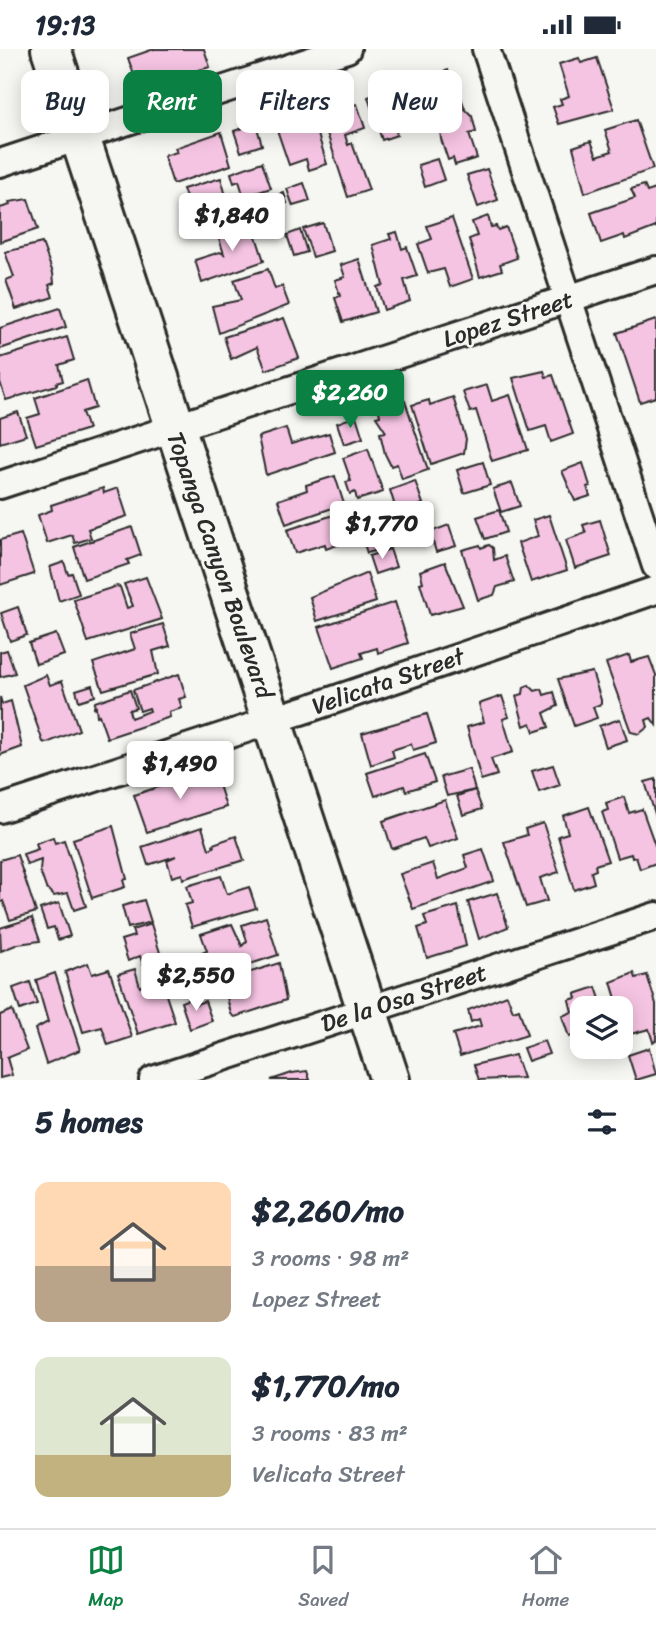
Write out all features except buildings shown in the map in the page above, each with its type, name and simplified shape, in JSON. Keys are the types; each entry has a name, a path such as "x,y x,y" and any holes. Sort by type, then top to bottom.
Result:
{"main road":[{"name":"Topanga Canyon Boulevard","path":"51,49 390,1080"}],"street":[{"path":"0,163 347,49"},
{"path":"486,49 656,566"},
{"name":"Lopez Street","path":"0,485 656,270"},
{"name":"Velicata Street","path":"0,809 656,590"},
{"name":"De la Osa Street","path":"153,1080 656,916"}]}
